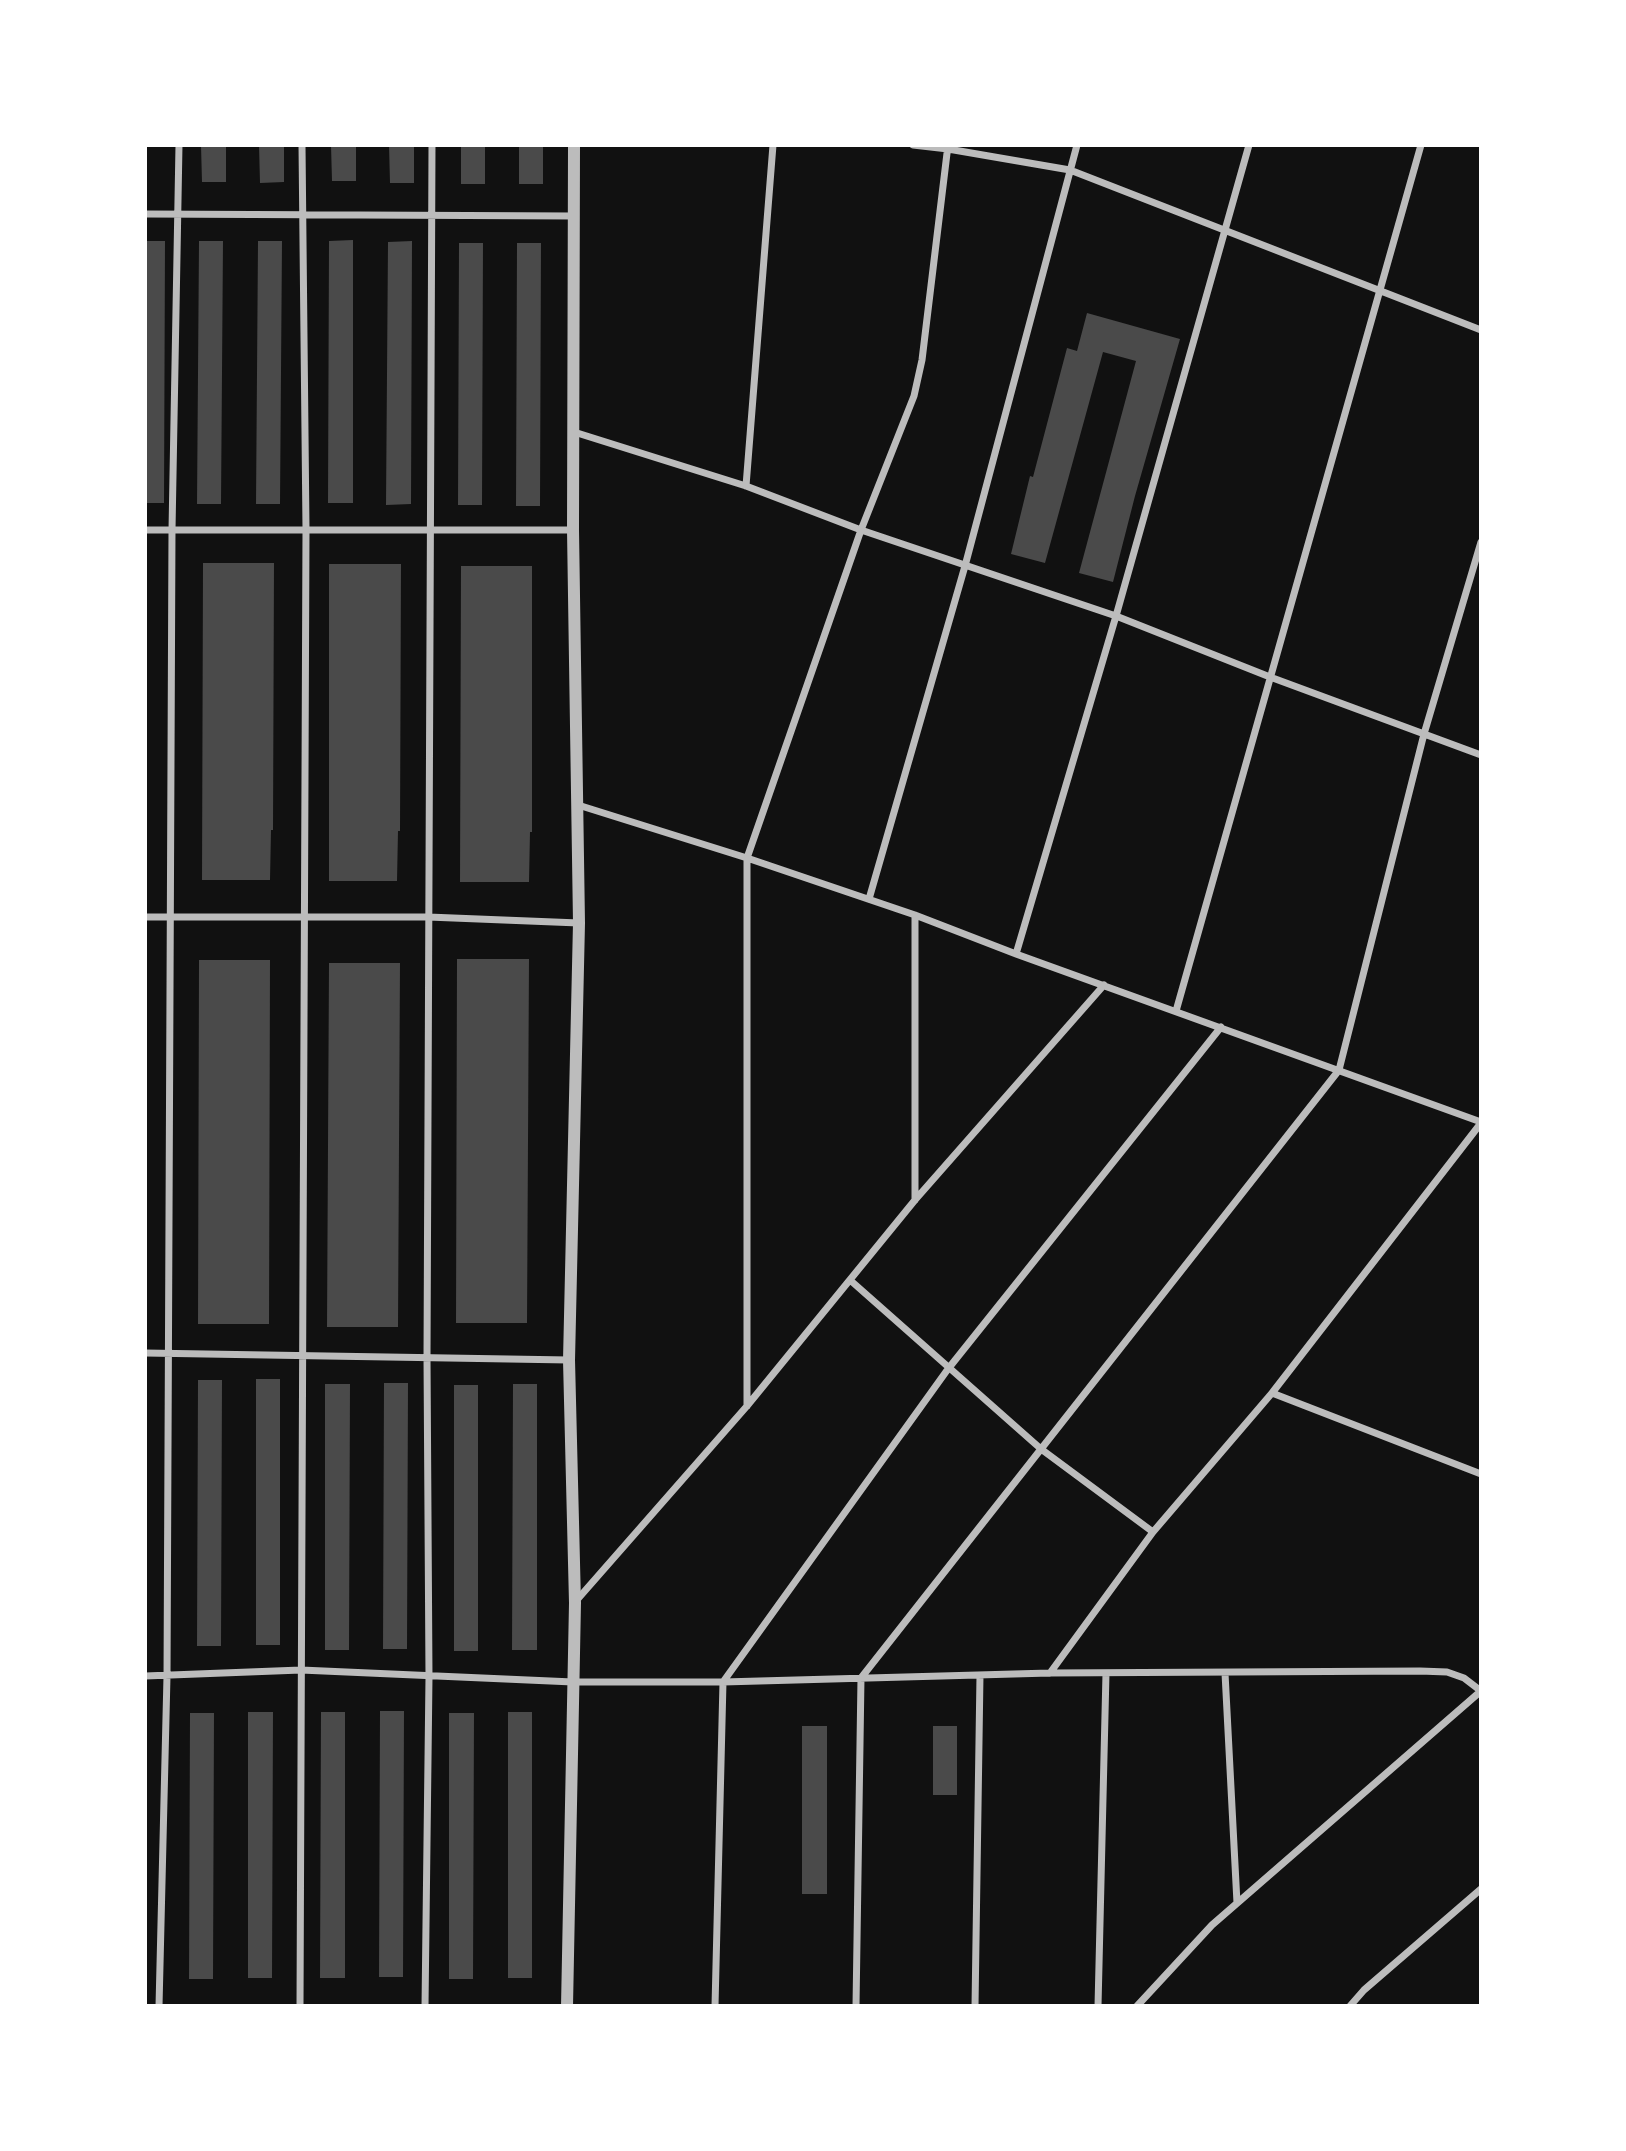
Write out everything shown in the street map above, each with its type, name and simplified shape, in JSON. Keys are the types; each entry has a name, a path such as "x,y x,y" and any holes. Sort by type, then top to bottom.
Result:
{"street":[{"path":"159,2006 167,1676 172,530 178,145"},
{"path":"300,2006 306,530 302,145"},
{"path":"425,2006 429,1677 427,1357 432,145"},
{"path":"567,2006 575,1603 569,1360 579,923 573,530 575,145"},
{"path":"746,486 773,145"},
{"path":"913,145 948,147 1070,170 1481,330"},
{"path":"869,900 965,566 1077,145"},
{"path":"1016,954 1116,616 1249,145"},
{"path":"1176,1011 1421,145"},
{"path":"747,1406 747,858 861,530 916,384 922,360 948,147"},
{"path":"145,214 574,216"},
{"path":"574,432 746,486 861,530 1116,616 1270,677 1481,755"},
{"path":"145,530 573,530"},
{"path":"856,2006 861,1678 1339,1070 1424,734 1481,542"},
{"path":"578,805 915,915 1481,1122 1272,1393 1153,1532 1050,1673"},
{"path":"915,915 915,1199"},
{"path":"145,917 428,917 579,923"},
{"path":"575,1603 747,1406 915,1199 1104,985"},
{"path":"715,2006 723,1682 948,1369 1221,1027"},
{"path":"850,1280 1041,1449 1153,1532"},
{"path":"145,1353 569,1360"},
{"path":"1272,1393 1481,1474"},
{"path":"145,1676 302,1670 573,1682 723,1682 1050,1673 1447,1672 1465,1678 1481,1691 1237,1903 1136,2006"},
{"path":"1098,2006 1106,1673"},
{"path":"1225,1673 1237,1903"},
{"path":"975,2006 980,1675"},
{"path":"1350,2006 1364,1990 1481,1889"}],"building":[{"path":"201,145 226,145 226,182 202,182"},
{"path":"259,145 284,145 284,182 260,183"},
{"path":"331,145 356,145 356,181 332,181"},
{"path":"389,145 414,145 414,183 390,183"},
{"path":"461,145 485,145 485,184 461,184"},
{"path":"519,145 543,145 543,184 519,184"},
{"path":"353,240 353,503 328,503 329,241"},
{"path":"145,241 165,241 164,503 145,503"},
{"path":"199,241 223,241 221,504 197,504"},
{"path":"258,241 282,241 280,504 256,504"},
{"path":"412,241 411,504 386,505 388,242"},
{"path":"459,243 483,243 482,505 458,505"},
{"path":"517,243 541,243 540,506 516,506"},
{"path":"1087,313 1180,339 1113,582 1079,573 1136,361 1103,352 1045,563 1011,554 1030,476 1033,477 1067,348 1077,351"},
{"path":"203,563 274,563 273,830 270,880 202,880"},
{"path":"329,564 401,564 400,831 397,881 329,881"},
{"path":"461,566 532,566 532,832 529,882 460,882"},
{"path":"457,959 529,959 527,1323 456,1323"},
{"path":"199,960 270,960 269,1324 198,1324"},
{"path":"329,963 400,963 398,1327 327,1327"},
{"path":"256,1379 280,1379 280,1645 256,1645"},
{"path":"198,1380 222,1380 221,1646 197,1646"},
{"path":"384,1383 408,1383 407,1649 383,1649"},
{"path":"325,1384 350,1384 349,1650 325,1650"},
{"path":"513,1384 537,1384 537,1650 512,1650"},
{"path":"454,1385 478,1385 478,1651 454,1651"},
{"path":"380,1711 404,1711 403,1977 379,1977"},
{"path":"248,1712 273,1712 272,1978 248,1978"},
{"path":"321,1712 345,1712 345,1978 320,1978"},
{"path":"508,1712 532,1712 532,1978 508,1978"},
{"path":"190,1713 214,1713 213,1979 189,1979"},
{"path":"449,1713 474,1713 473,1979 449,1979"},
{"path":"802,1726 827,1726 827,1894 802,1894"},
{"path":"933,1726 957,1726 957,1795 933,1795"}]}
